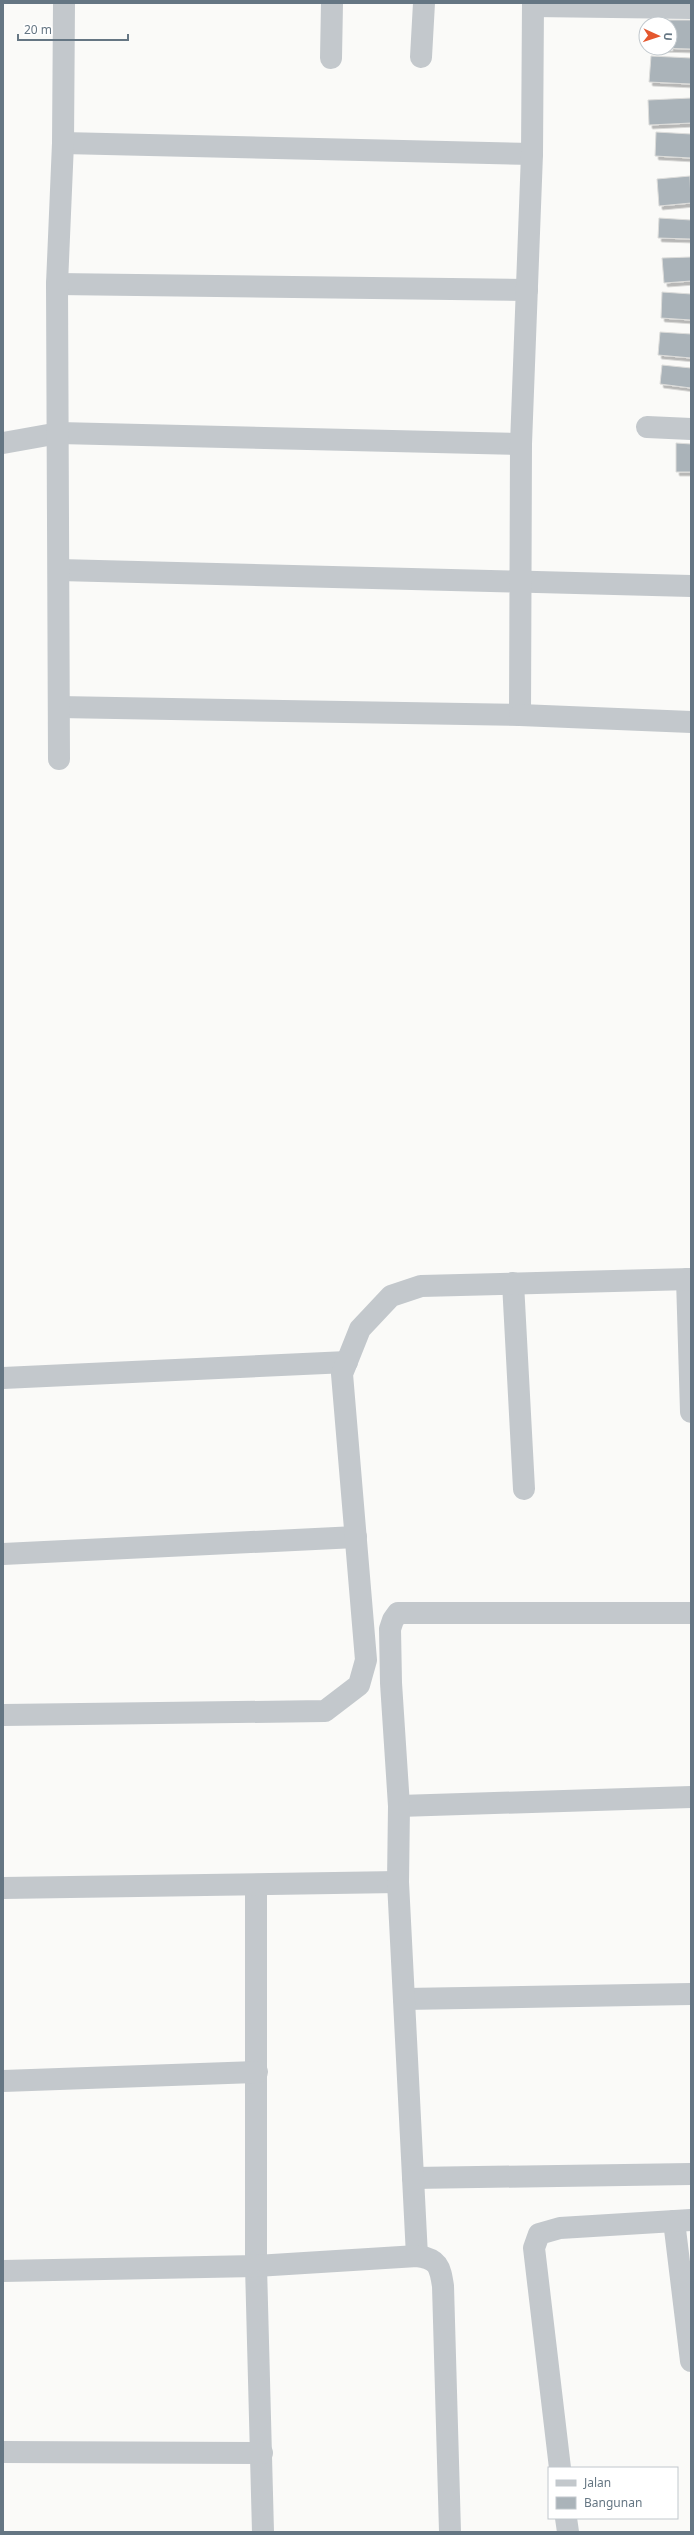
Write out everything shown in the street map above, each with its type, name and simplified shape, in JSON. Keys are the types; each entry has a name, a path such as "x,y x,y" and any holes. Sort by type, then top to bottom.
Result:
{"street":[{"path":"59,759 59,433 57,284 63,143 64,3"},
{"path":"331,58 332,3"},
{"path":"421,57 424,3"},
{"path":"520,715 521,444 532,154 533,4 691,8"},
{"path":"63,143 532,154"},
{"path":"57,284 527,290"},
{"path":"647,427 691,429"},
{"path":"3,443 59,433 521,444"},
{"path":"59,570 520,580 691,586"},
{"path":"59,707 520,715 691,722"},
{"path":"3,1715 325,1711 359,1685 366,1660 342,1374 360,1329 391,1296 420,1286 689,1279 691,1412"},
{"path":"513,1283 524,1489"},
{"path":"3,1378 347,1362"},
{"path":"3,1554 356,1537"},
{"path":"417,2256 398,1882 399,1806 391,1683 390,1629 393,1620 398,1614 691,1613"},
{"path":"399,1806 691,1798"},
{"path":"3,1888 398,1882"},
{"path":"256,1885 256,2266 263,2532"},
{"path":"404,1999 691,1994"},
{"path":"3,2081 257,2072"},
{"path":"413,2178 691,2174"},
{"path":"560,2467 534,2248 539,2234 560,2228 682,2220 691,2361"},
{"path":"3,2271 256,2266 417,2256 430,2258 437,2265 443,2286 450,2532"},
{"path":"3,2452 262,2453"},
{"path":"566,2519 568,2532"}],"building":[{"path":"678,20 691,20 691,49 678,49"},
{"path":"651,56 691,58 691,84 649,82"},
{"path":"691,98 691,123 649,125 648,100"},
{"path":"656,132 691,134 691,158 655,156"},
{"path":"690,176 691,203 659,206 657,179"},
{"path":"659,218 691,220 691,239 658,238"},
{"path":"691,257 691,281 664,283 662,258"},
{"path":"662,292 691,294 691,320 661,318"},
{"path":"660,332 691,334 691,358 658,355"},
{"path":"662,365 691,368 691,388 660,384"},
{"path":"676,443 691,444 691,472 676,472"}]}
